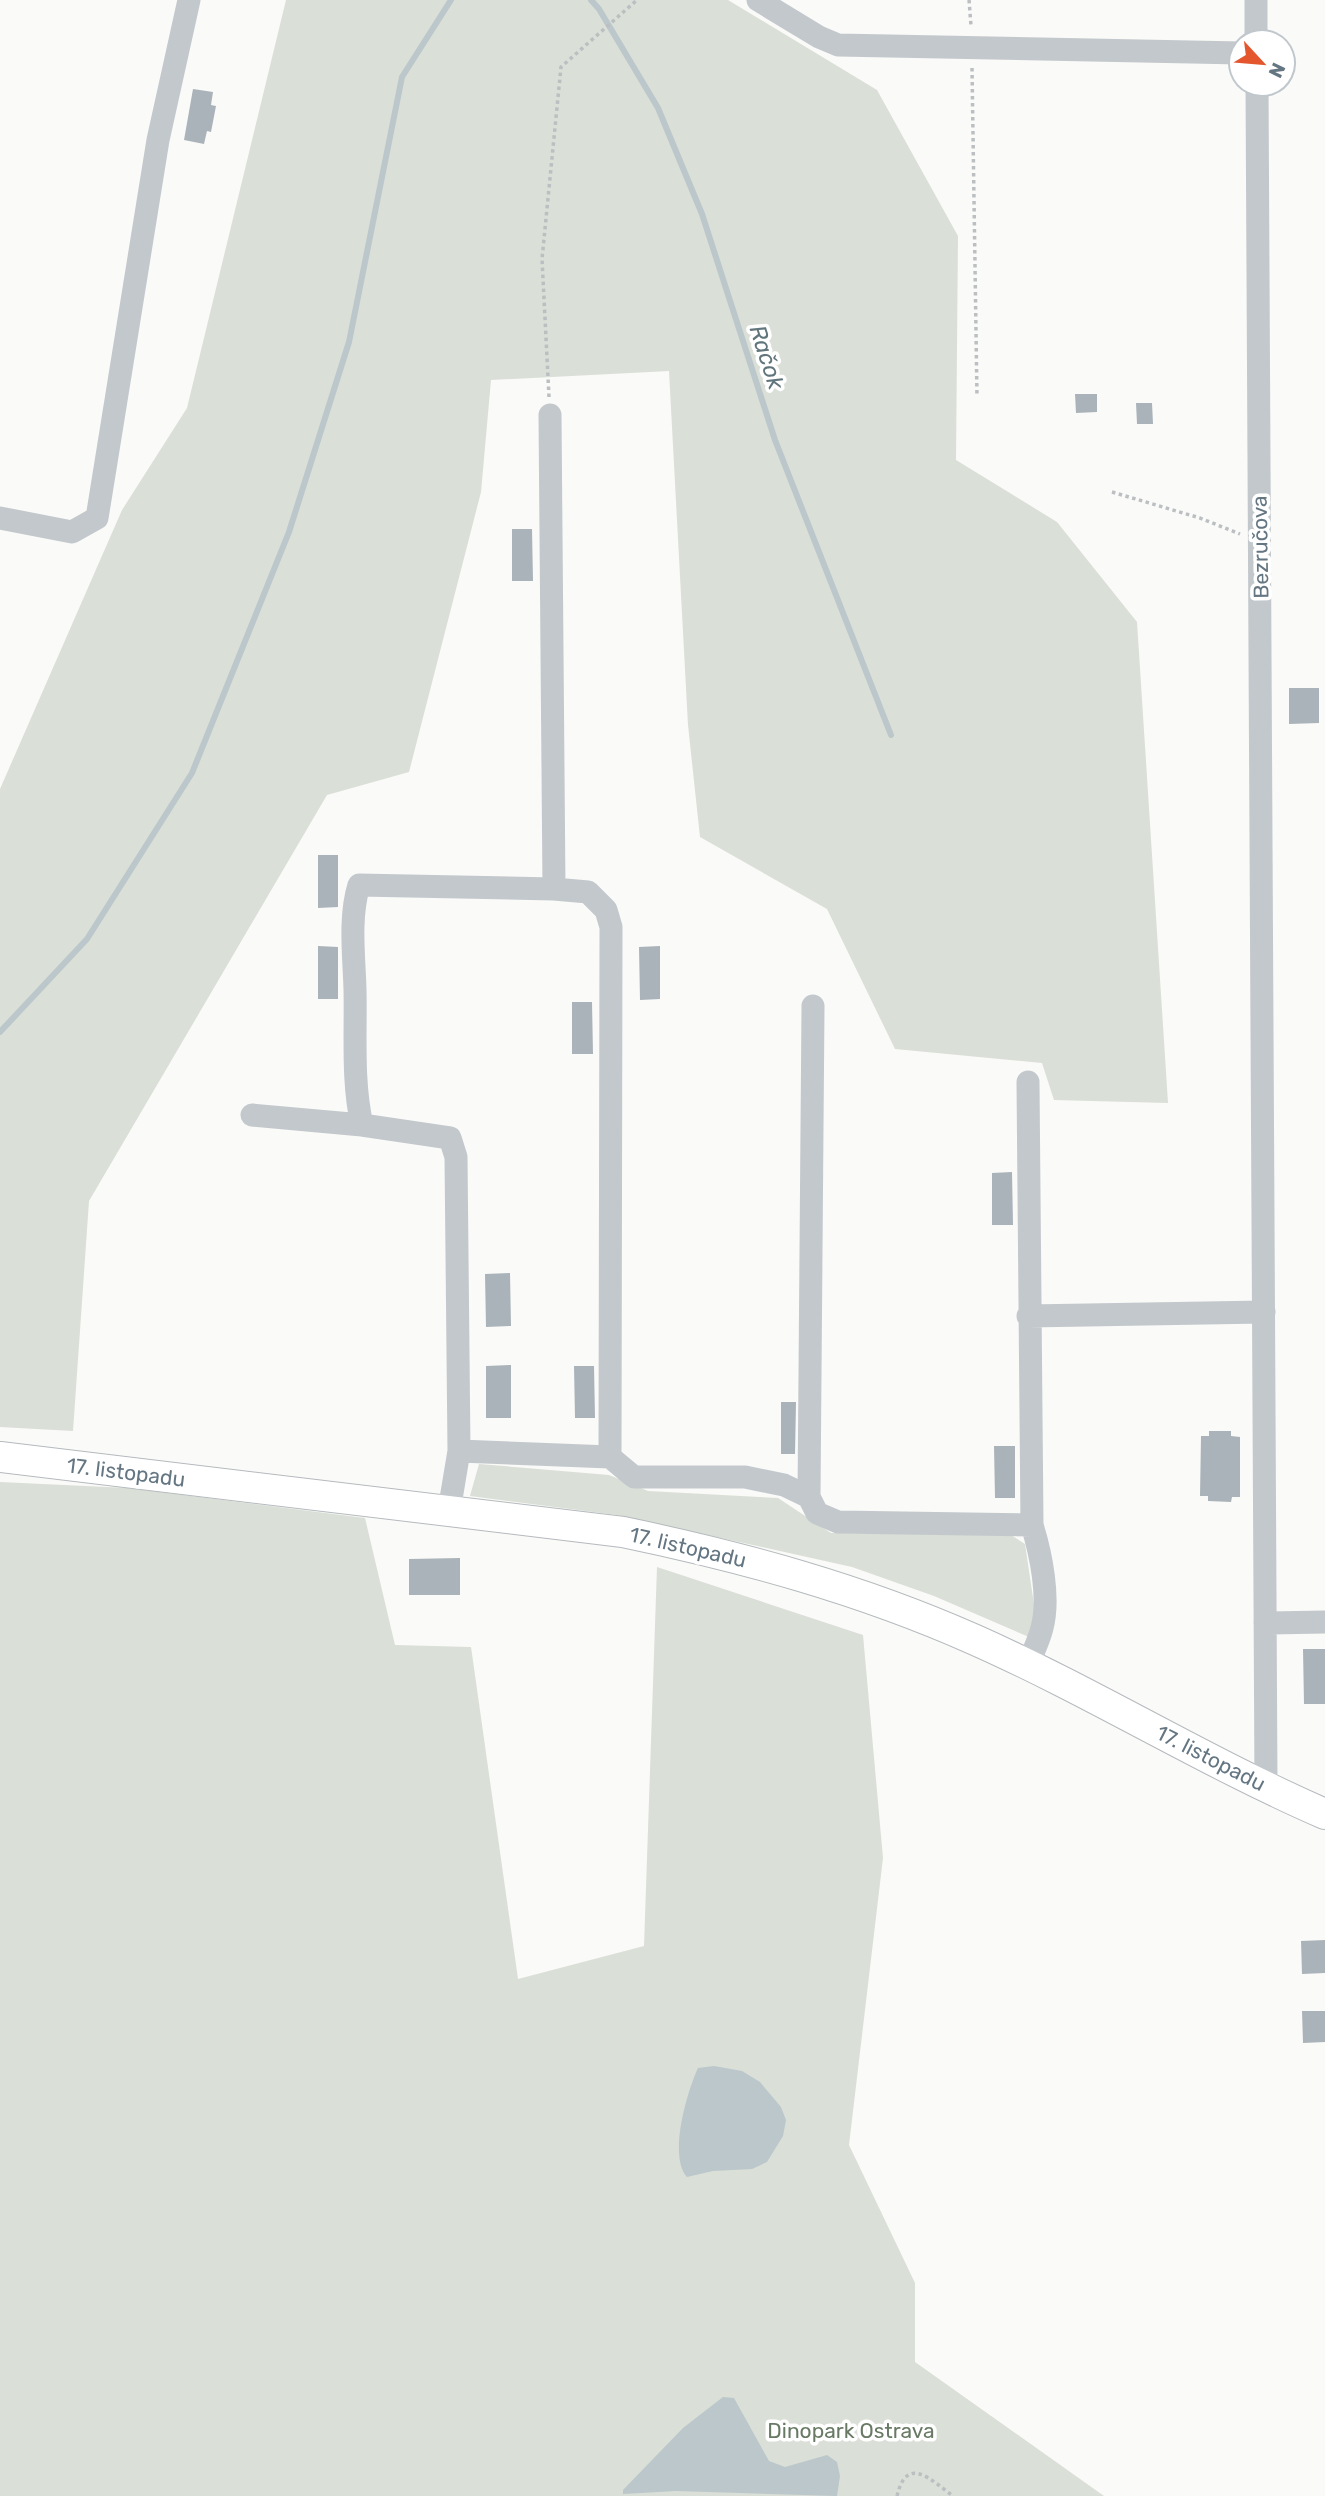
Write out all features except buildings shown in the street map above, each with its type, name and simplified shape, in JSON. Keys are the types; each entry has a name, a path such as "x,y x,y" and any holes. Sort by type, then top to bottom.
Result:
{"main road":[{"name":"17. listopadu","path":"0,1457 623,1532 782,1569 892,1606 971,1638 1325,1814"}],"street":[{"path":"0,518 72,532 97,518 158,140 189,0"},
{"path":"758,0 819,37 838,45 1227,53"},
{"path":"1256,0 1256,28"},
{"name":"Bezručova","path":"1257,98 1266,1786"},
{"path":"550,415 554,889"},
{"path":"362,1125 356,1101 354,952 355,898 359,885 588,892 606,910 611,927 610,1457"},
{"path":"813,1006 809,1497 817,1513 838,1522 1032,1525"},
{"path":"1028,1082 1028,1316 1032,1525 1042,1559 1044,1600 1042,1627 1028,1664"},
{"path":"252,1115 362,1125 450,1138 456,1157 459,1451 449,1511"},
{"path":"1028,1316 1265,1312"},
{"path":"459,1451 610,1457 634,1477 745,1477 784,1485 809,1497"},
{"path":"1265,1623 1325,1622"}],"path":[{"path":"550,415 542,259 561,67 637,0"},
{"path":"969,0 972,48 976,397"},
{"path":"1112,492 1200,519 1260,542"},
{"path":"897,2496 901,2481 912,2473 927,2477 953,2496"}],"green space":[{"path":"286,0 728,0 877,90 958,236 956,460 1057,522 1137,622 1168,1103 1054,1100 1042,1063 895,1049 827,909 700,837 688,725 669,371 491,380 481,492 409,772 327,795 89,1201 73,1431 0,1427 0,789 122,510 187,408"},
{"path":"479,1464 609,1475 648,1491 778,1498 831,1533 1011,1535 1025,1544 1036,1618 1029,1637 934,1596 852,1567 617,1515 470,1496"},
{"name":"Dinopark Ostrava","path":"0,1482 128,1488 365,1518 395,1645 471,1647 518,1979 644,1946 657,1567 863,1635 883,1858 849,2145 915,2283 915,2362 1104,2496 0,2496"}],"shaded area":[{"path":"714,2066 742,2071 760,2082 781,2107 786,2120 783,2136 767,2162 752,2169 713,2171 687,2177 679,2154 685,2107 698,2068"},
{"path":"723,2397 734,2398 769,2461 785,2467 827,2455 837,2462 840,2476 837,2496 676,2491 623,2494 623,2490 683,2428"}],"waterway":[{"path":"0,1032 87,939 192,773 289,532 349,342 402,77 451,0"},
{"name":"Račok","path":"591,0 658,108 702,214 775,440 891,735"}]}
